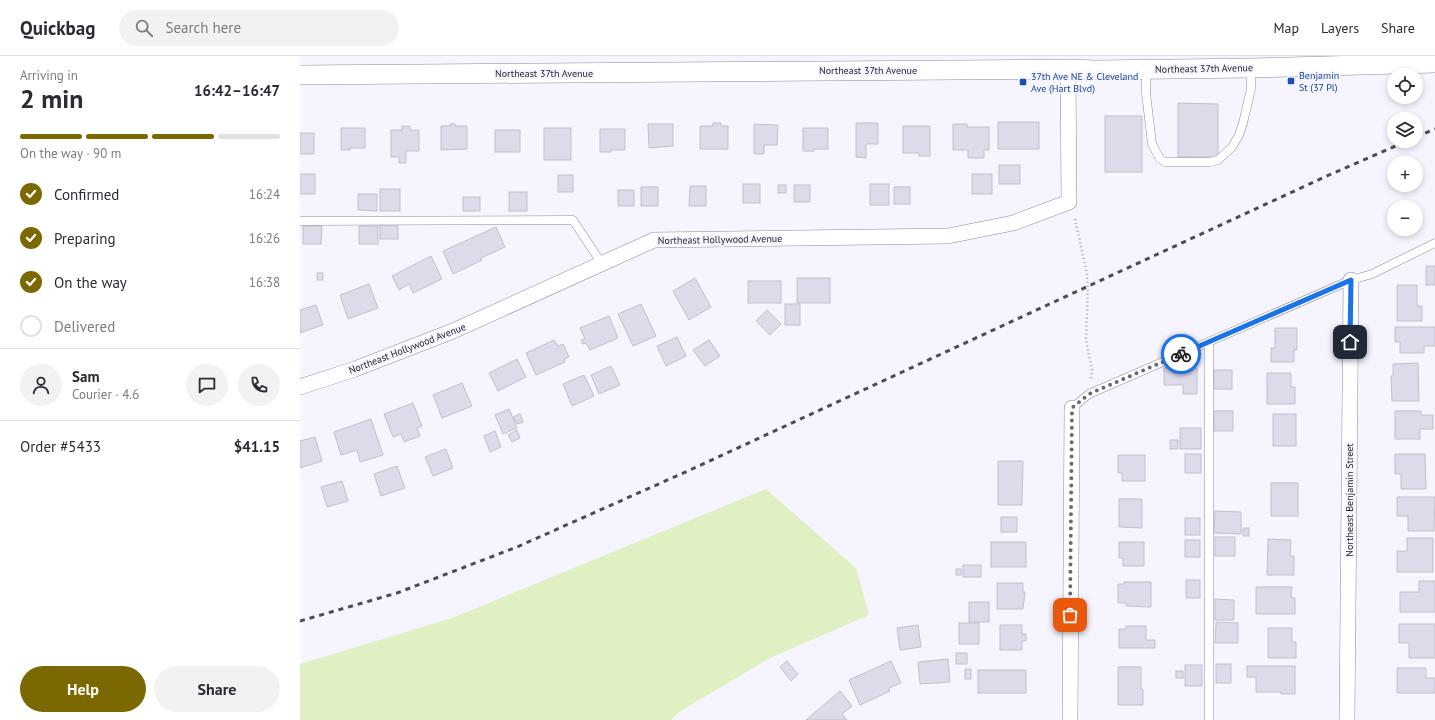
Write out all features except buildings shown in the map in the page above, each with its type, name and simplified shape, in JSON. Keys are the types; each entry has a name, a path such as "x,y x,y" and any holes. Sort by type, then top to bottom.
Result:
{"street":[{"name":"Northeast 37th Avenue","path":"300,75 1069,62 1146,69 1250,68 1427,60"},
{"name":"Northeast Hollywood Avenue","path":"300,388 355,369 453,331 654,240 948,236 1013,223 1069,202 1069,62"},
{"name":"Northeast Benjamin Street","path":"1348,720 1351,280"},
{"path":"1070,720 1072,408"}],"lane":[{"path":"1146,69 1146,93 1152,144 1160,159 1165,162 1210,162 1218,160 1232,147 1239,135 1251,89 1250,68"},
{"path":"300,220 573,220 602,264"},
{"path":"1072,408 1089,394 1351,280 1372,274 1435,243"},
{"path":"1209,342 1209,720"}],"path":[{"path":"1075,219 1087,280 1086,340 1092,370 1089,394"}],"green space":[{"path":"766,489 856,568 869,615 770,658 679,712 671,720 300,720 300,664 452,618"}],"railway":[{"path":"1423,134 1435,129"},
{"path":"300,621 397,593 517,547 690,470 1329,175 1391,148"}],"way so far":[{"path":"1070,615 1072,408 1089,394 1181,354"}],"place":[{"name":"Benjamin St (37 Pl)","path":"1291,81"},
{"name":"37th Ave NE & Cleveland Ave (Hart Blvd)","path":"1023,82"}],"route":[{"path":"1181,354 1351,280 1350,342"}]}
